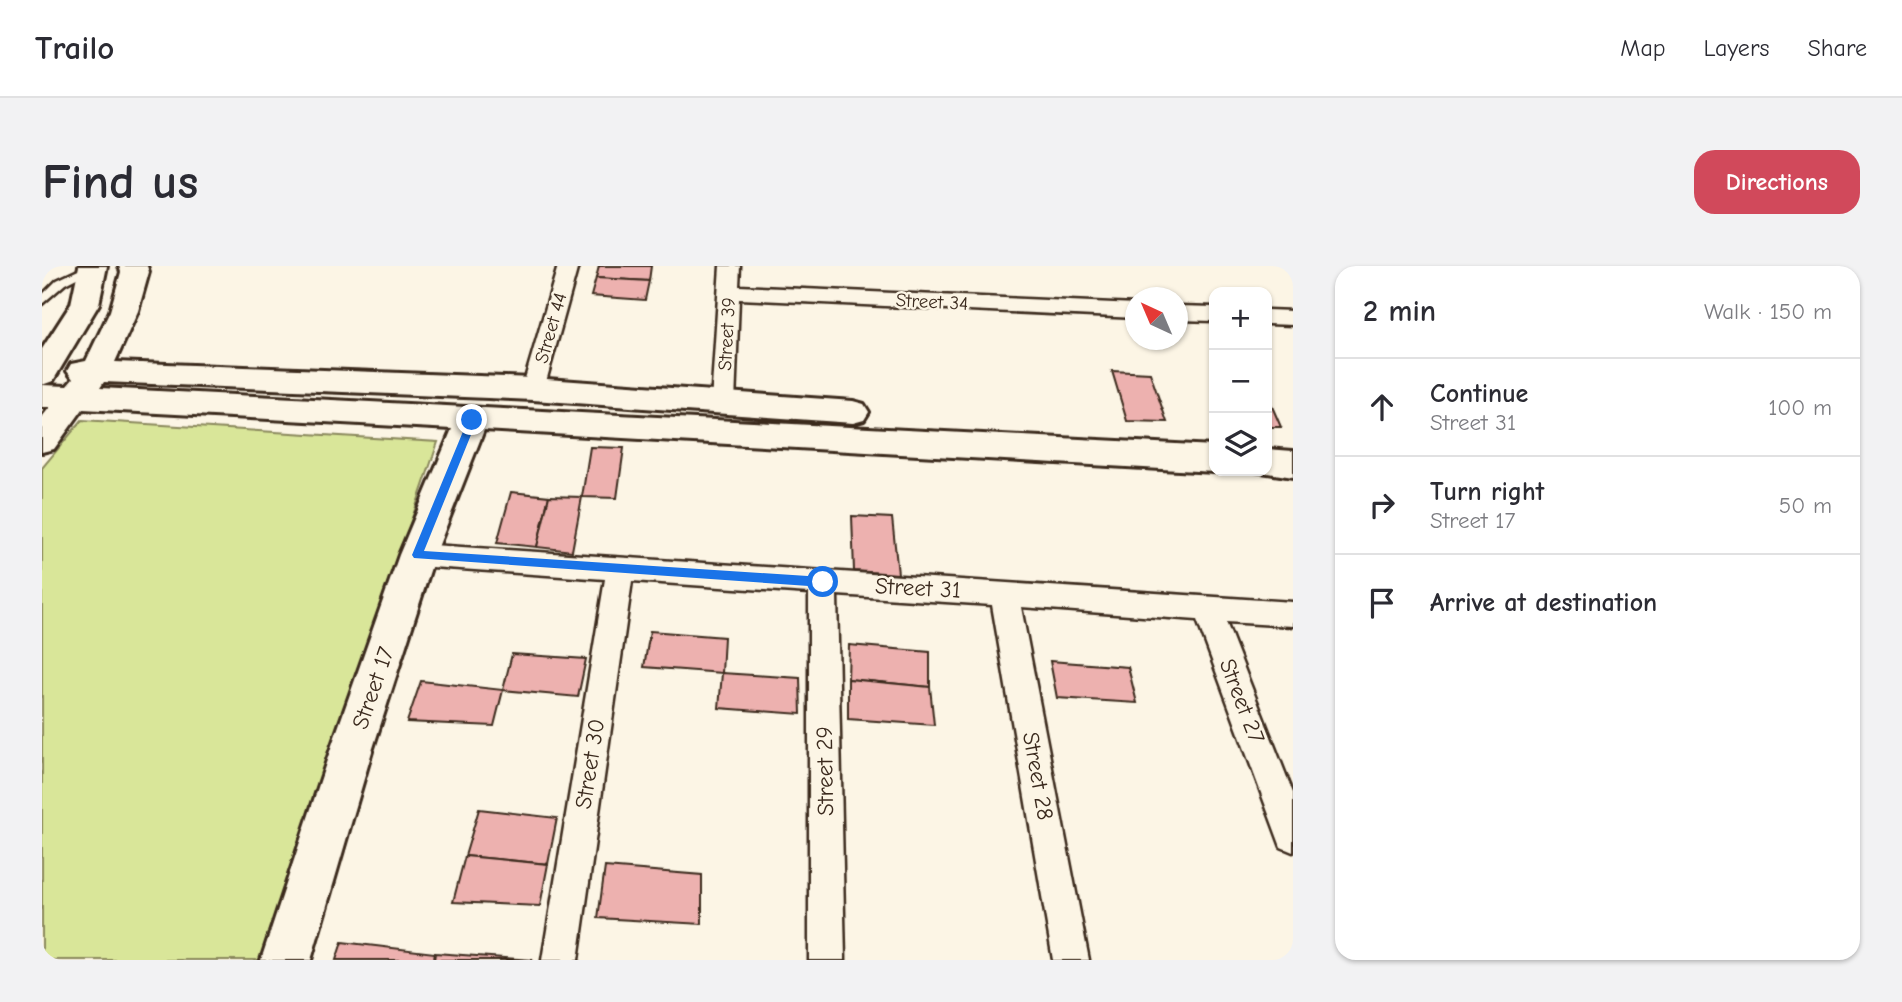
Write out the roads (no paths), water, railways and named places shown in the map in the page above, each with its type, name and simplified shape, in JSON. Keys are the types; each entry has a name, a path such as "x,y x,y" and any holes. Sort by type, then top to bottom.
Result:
{"street":[{"path":"93,266 85,304 43,380 472,420 1209,433"},
{"path":"42,440 87,384 124,311 135,272 133,266"},
{"name":"Street 44","path":"533,389 568,266"},
{"name":"Street 39","path":"723,403 730,266"},
{"name":"Street 34","path":"729,292 1125,310"},
{"path":"1188,313 1209,314"},
{"path":"1272,317 1293,318"},
{"path":"87,384 533,389 723,403 859,425 1209,459"},
{"name":"Street 17","path":"286,960 352,748 417,555 472,420"},
{"path":"1272,436 1293,438"},
{"path":"1272,462 1293,464"},
{"name":"Street 31","path":"417,555 1293,614"},
{"name":"Street 30","path":"560,960 620,569"},
{"name":"Street 29","path":"823,582 827,960"},
{"name":"Street 28","path":"1004,593 1071,960"},
{"name":"Street 27","path":"1206,607 1290,818"}],"lane":[{"path":"42,301 61,282 93,266"}]}
